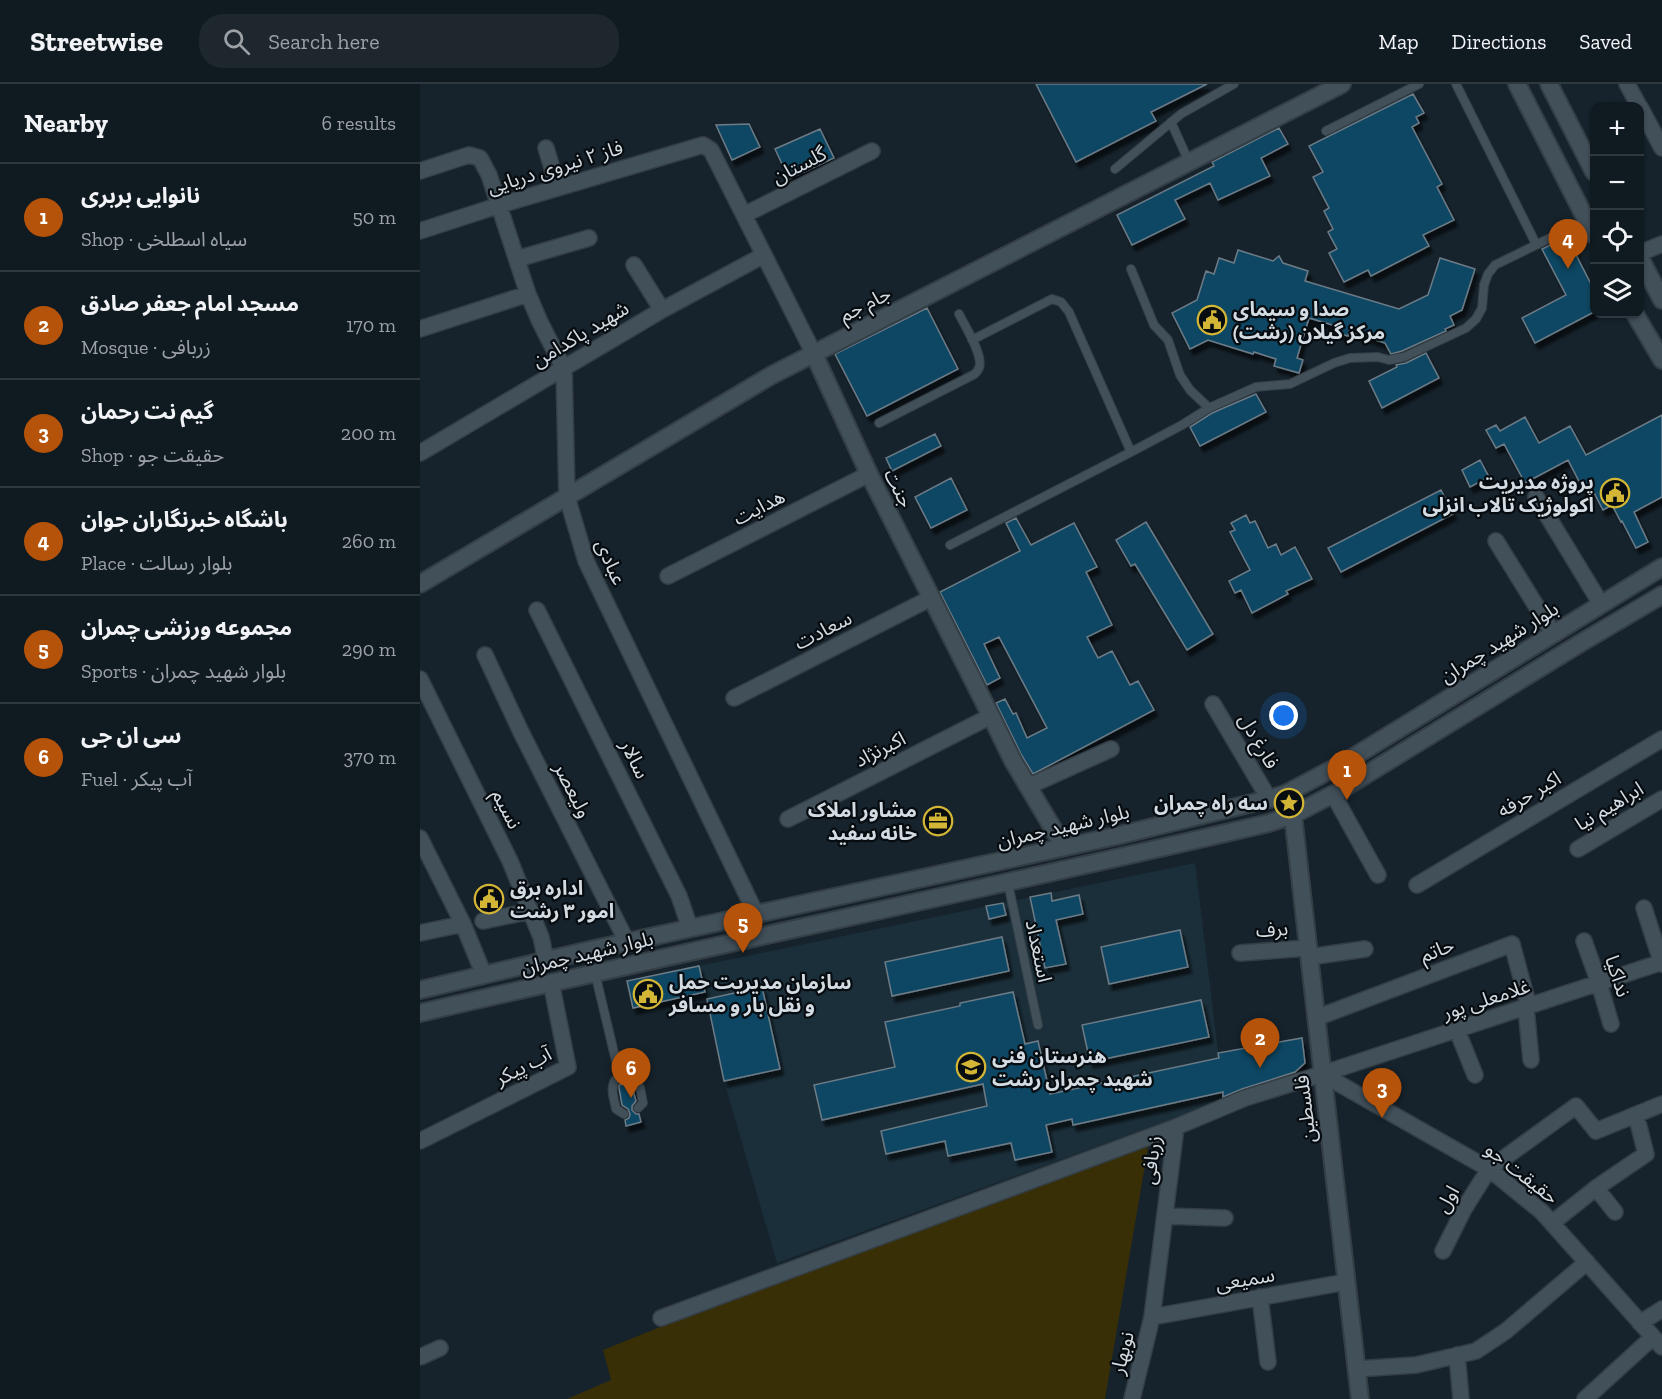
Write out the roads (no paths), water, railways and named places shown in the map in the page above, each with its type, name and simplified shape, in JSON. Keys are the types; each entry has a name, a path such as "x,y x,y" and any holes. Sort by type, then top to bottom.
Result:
{"main road":[{"name":"جام جم","path":"420,584 772,375 1342,84"},
{"path":"1517,84 1590,220"},
{"path":"1549,84 1590,164"},
{"path":"1643,264 1662,300"},
{"path":"1637,318 1662,360"},
{"name":"جنت","path":"814,354 869,474 1013,760 1064,847 1070,869"},
{"name":"بلوار شهید چمران","path":"420,990 590,950 991,864 1269,800 1332,770 1662,567"},
{"name":"بلوار شهید چمران","path":"420,1013 631,964 1070,869 1269,823 1293,815 1333,794 1662,595"},
{"name":"فلسطین","path":"1293,815 1359,1399"},
{"path":"991,864 1002,884"},
{"path":"627,942 631,964"},
{"path":"590,950 595,972"},
{"path":"546,961 551,982"}],"street":[{"path":"1627,84 1636,102"},
{"path":"1644,115 1661,143"},
{"name":"فاز ۲ نیروی دریایی","path":"420,231 703,145"},
{"name":"جنت","path":"703,145 711,150 814,354"},
{"path":"546,148 558,188"},
{"name":"گلستان","path":"744,215 872,151"},
{"name":"عبادی","path":"420,171 468,154 480,158 489,176 528,294 564,369 567,497 586,561 756,914"},
{"path":"517,259 589,238"},
{"path":"1644,251 1662,244"},
{"name":"شهید پاکدامن","path":"420,453 662,310 764,255"},
{"path":"634,265 662,310"},
{"path":"420,329 528,294"},
{"name":"هدایت","path":"668,576 869,474"},
{"path":"1536,496 1601,604"},
{"path":"1496,541 1553,633"},
{"name":"سعادت","path":"734,698 931,598"},
{"name":"سالار","path":"537,610 679,896 690,928"},
{"name":"ولیعصر","path":"485,655 521,732 627,942"},
{"name":"نسیم","path":"420,680 510,861 541,938 546,961"},
{"name":"فارغ دل","path":"1213,704 1269,800"},
{"name":"اکبرنژاد","path":"788,819 991,716"},
{"name":"اکبر حرفه","path":"1417,885 1662,739"},
{"path":"1029,786 1111,749"},
{"path":"1333,794 1378,875"},
{"name":"ابراهیم نیا","path":"1578,849 1662,799"},
{"path":"420,838 463,924 484,975"},
{"path":"1644,908 1662,963"},
{"path":"483,921 531,911"},
{"path":"420,933 463,924"},
{"name":"نداکیا","path":"1584,941 1611,1024"},
{"name":"حاتم","path":"1316,1018 1512,944 1527,1007"},
{"name":"برف","path":"1240,953 1365,949"},
{"name":"غلامعلی پور","path":"1322,1074 1662,963"},
{"name":"آب پیکر","path":"420,1142 568,1067 551,982"},
{"path":"1527,1007 1531,1060"},
{"path":"1457,1030 1475,1075"},
{"name":"زربافی","path":"1152,1317 1176,1126 1245,1098 1322,1074"},
{"name":"حقیقت جو","path":"1322,1074 1489,1169 1542,1212 1658,1342"},
{"path":"1489,1169 1576,1106 1596,1131 1662,1104"},
{"path":"1552,1223 1596,1188 1646,1154 1636,1115"},
{"path":"661,1318 1176,1126"},
{"name":"اول","path":"1443,1251 1464,1209 1489,1169"},
{"path":"1596,1188 1615,1212"},
{"path":"1165,1216 1225,1218"},
{"path":"1356,1369 1416,1365 1476,1351 1506,1331 1587,1262"},
{"name":"سمیعی","path":"1152,1317 1346,1282"},
{"path":"1260,1297 1268,1362"},
{"path":"1640,1323 1662,1309"},
{"name":"نوبهار","path":"1132,1399 1152,1317"},
{"path":"1585,1399 1658,1342"},
{"path":"420,1357 440,1348"},
{"path":"1457,1355 1461,1399"}],"lane":[{"path":"1114,169 1181,114 1234,84"},
{"path":"1326,131 1419,84"},
{"path":"1456,84 1536,244"},
{"path":"1171,122 1189,162"},
{"path":"950,545 1131,453 1209,408 1256,387 1290,384 1350,358 1378,357 1389,360 1404,357 1466,328 1476,319 1482,308 1484,285 1495,265 1536,244 1590,225"},
{"path":"1131,269 1154,325 1168,340 1180,375 1190,390 1209,408"},
{"path":"972,340 1052,299 1061,302 1069,312 1131,453"},
{"path":"879,423 973,375 979,369 980,362 972,340 959,314"},
{"name":"استعداد","path":"1002,884 1038,1025"},
{"path":"595,972 620,1078"},
{"path":"624,1114 616,1109 612,1092 614,1082 620,1078 632,1076 638,1082 643,1103 638,1108"}],"place":[{"name":"باشگاه خبرنگاران جوان","path":"1568,269"},
{"name":"صدا و سیمای مرکز گیلان (رشت)","path":"1212,320"},
{"name":"پروژه مدیریت اکولوژیک تالاب انزلی","path":"1615,493"},
{"name":"نانوایی بربری","path":"1347,800"},
{"name":"سه راه چمران","path":"1289,803"},
{"name":"مشاور املاک خانه سفید","path":"938,821"},
{"name":"اداره برق امور ۳ رشت","path":"489,899"},
{"name":"مجموعه ورزشی چمران","path":"743,953"},
{"name":"سازمان مدیریت حمل و نقل بار و مسافر","path":"648,994"},
{"name":"هنرستان فنی شهید چمران رشت","path":"971,1067"},
{"name":"مسجد امام جعفر صادق","path":"1260,1068"},
{"name":"سی ان جی","path":"631,1098"},
{"name":"گیم نت رحمان","path":"1382,1118"}]}
